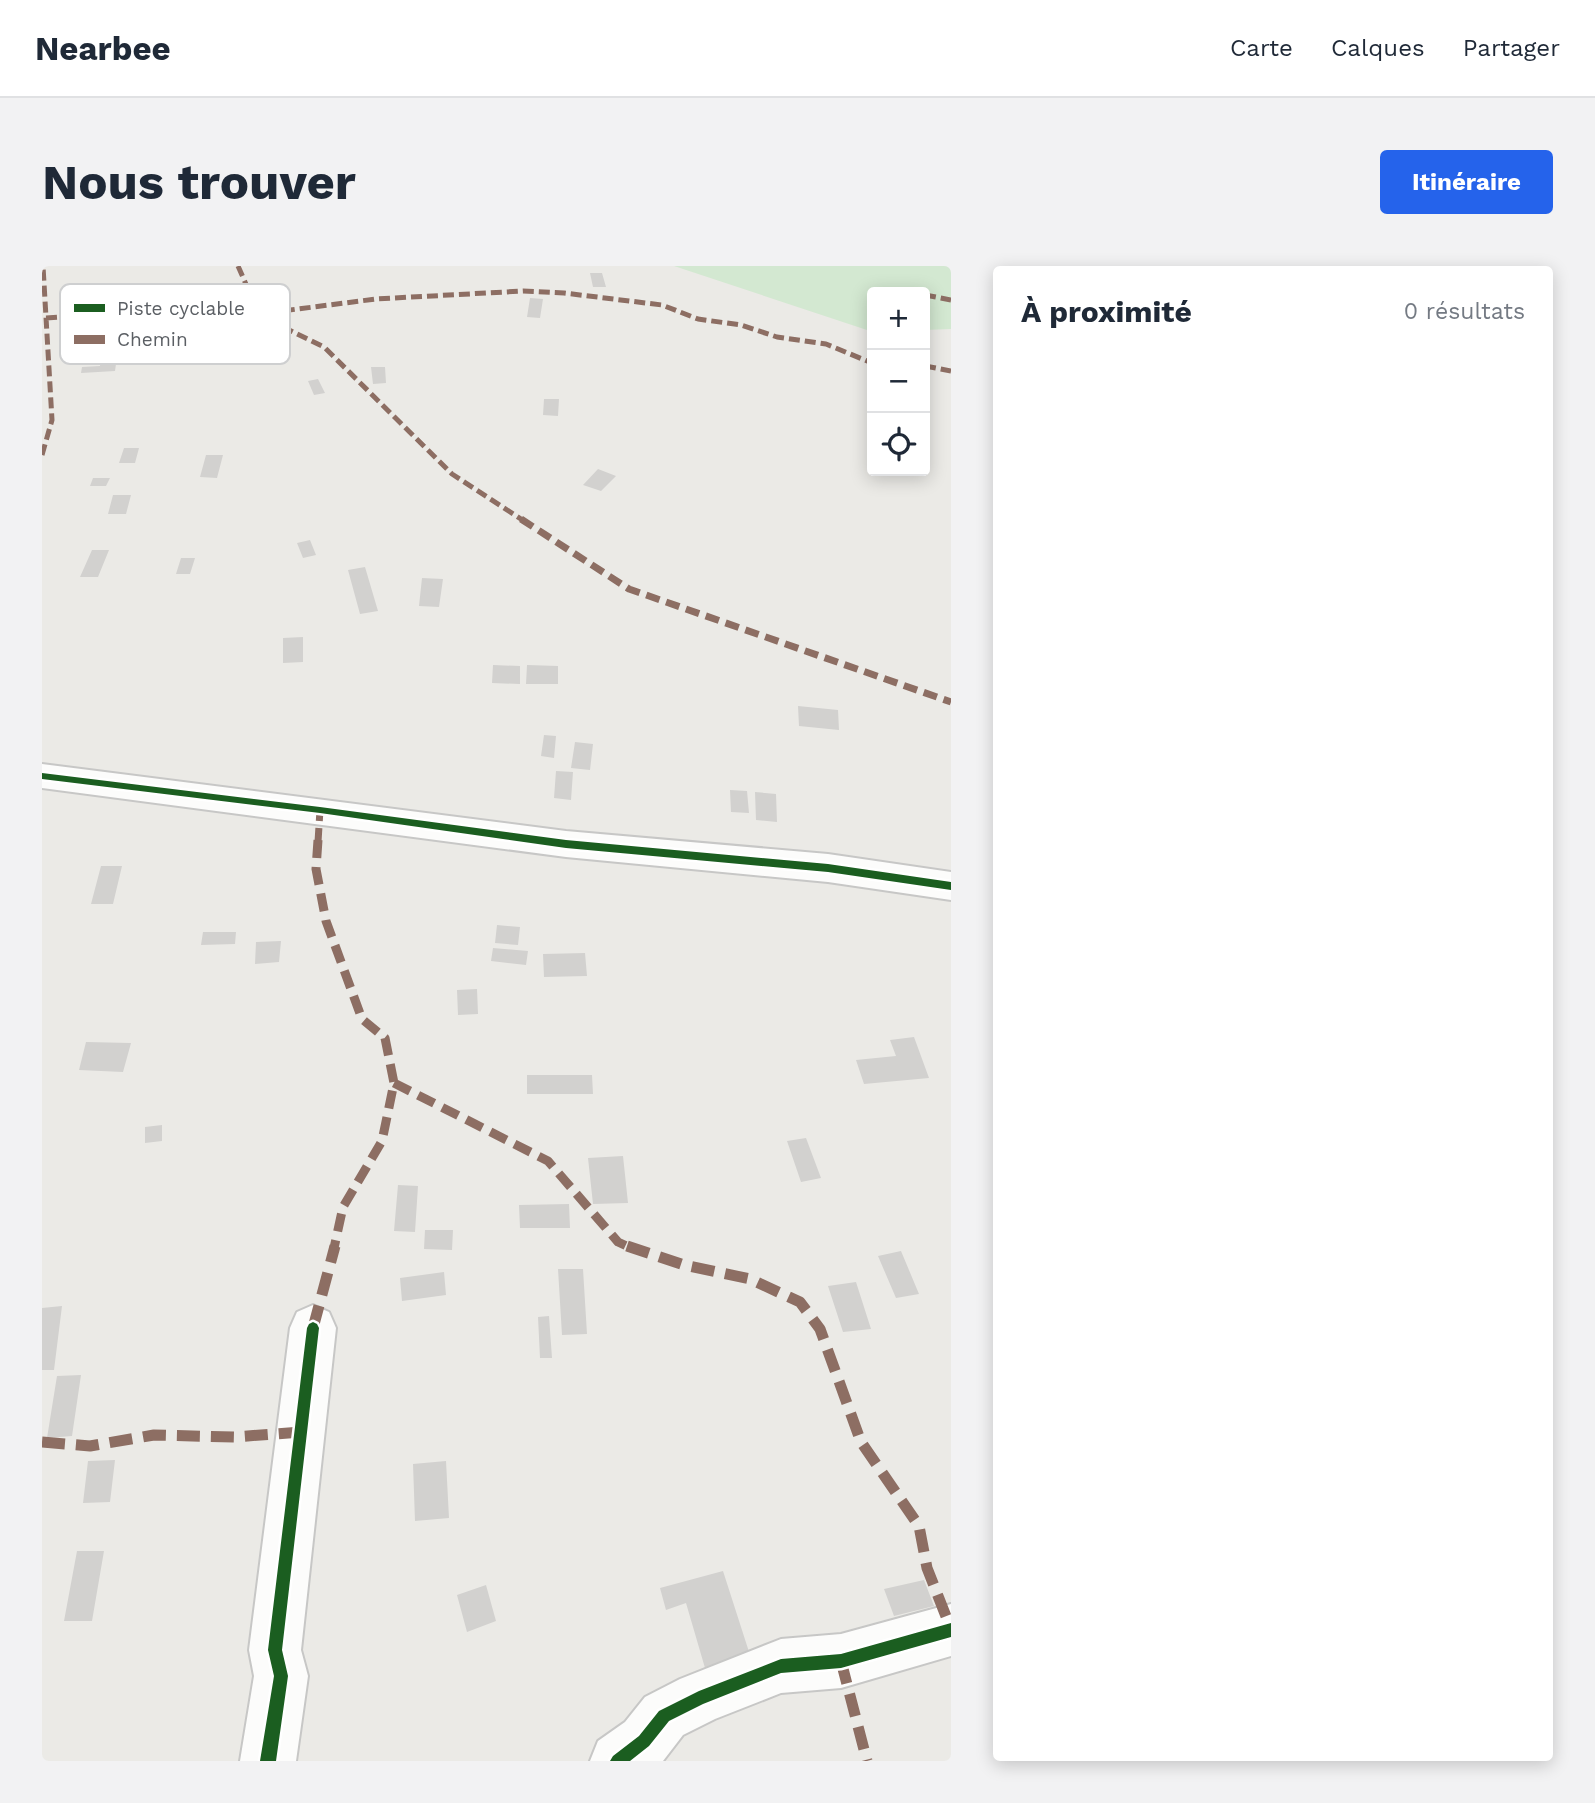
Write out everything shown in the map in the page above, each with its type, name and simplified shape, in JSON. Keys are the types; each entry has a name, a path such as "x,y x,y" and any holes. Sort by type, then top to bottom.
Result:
{"street":[{"path":"42,776 566,844 828,868 951,886"},
{"path":"268,1761 281,1676 275,1650 313,1328"},
{"path":"618,1761 644,1741 664,1716 699,1698 781,1666 841,1661 951,1630"}],"green space":[{"path":"674,266 951,266 951,329 930,330 930,287 867,287 867,330"}],"building":[{"path":"590,273 602,273 606,287 593,287"},
{"path":"530,298 543,299 540,318 527,317"},
{"path":"116,364 115,371 81,373 82,367"},
{"path":"371,367 385,367 386,383 373,384"},
{"path":"318,379 325,393 314,395 308,381"},
{"path":"544,399 559,399 558,416 543,415"},
{"path":"124,448 139,448 135,463 119,463"},
{"path":"206,455 223,455 217,478 200,477"},
{"path":"598,469 616,476 601,491 583,485"},
{"path":"93,478 110,478 106,486 90,486"},
{"path":"113,495 131,495 126,514 108,514"},
{"path":"310,540 316,555 303,558 297,543"},
{"path":"92,550 109,550 98,577 80,577"},
{"path":"181,558 195,558 190,574 176,574"},
{"path":"365,567 378,611 360,614 348,570"},
{"path":"422,578 443,579 439,607 419,606"},
{"path":"303,637 303,662 283,663 283,638"},
{"path":"493,665 520,666 520,684 492,683"},
{"path":"527,665 558,666 558,684 526,684"},
{"path":"798,706 838,710 839,730 799,726"},
{"path":"544,735 556,736 554,758 541,756"},
{"path":"575,742 593,744 590,770 571,768"},
{"path":"556,771 573,772 571,800 554,798"},
{"path":"730,790 747,791 749,813 731,812"},
{"path":"755,792 776,794 777,822 756,820"},
{"path":"101,866 122,866 113,904 91,904"},
{"path":"497,925 520,927 518,945 495,943"},
{"path":"203,932 236,932 235,944 201,945"},
{"path":"281,941 279,962 255,964 256,942"},
{"path":"493,948 528,951 526,965 491,961"},
{"path":"585,953 587,976 544,977 543,954"},
{"path":"477,989 478,1014 458,1015 457,990"},
{"path":"914,1037 929,1078 864,1084 856,1060 896,1056 890,1040"},
{"path":"86,1042 131,1043 123,1072 79,1070"},
{"path":"527,1075 592,1075 593,1094 527,1094"},
{"path":"162,1125 162,1141 145,1143 145,1127"},
{"path":"806,1138 821,1178 801,1182 787,1141"},
{"path":"623,1156 628,1203 593,1204 588,1158"},
{"path":"398,1185 418,1186 415,1232 394,1231"},
{"path":"569,1204 570,1228 520,1228 519,1205"},
{"path":"425,1230 453,1230 452,1250 424,1249"},
{"path":"901,1251 919,1294 896,1298 878,1256"},
{"path":"558,1269 583,1269 587,1334 562,1335"},
{"path":"444,1272 446,1295 402,1301 400,1278"},
{"path":"856,1282 871,1329 843,1332 828,1286"},
{"path":"62,1306 54,1370 42,1370 42,1308"},
{"path":"549,1316 552,1358 540,1358 538,1317"},
{"path":"81,1375 72,1436 47,1438 57,1376"},
{"path":"115,1460 110,1502 83,1503 88,1461"},
{"path":"446,1461 449,1518 415,1521 413,1464"},
{"path":"77,1551 104,1551 92,1621 64,1621"},
{"path":"723,1571 750,1655 705,1668 686,1603 666,1610 660,1588"},
{"path":"924,1580 934,1606 894,1616 884,1589"},
{"path":"486,1585 496,1621 467,1632 457,1595"}],"marked path":[{"path":"42,455 52,420 43,266"},
{"path":"238,266 246,284"},
{"path":"290,311 376,299 523,291 564,293 662,305 698,319 741,325 777,337 826,344 867,361"},
{"path":"930,296 951,300"},
{"path":"46,318 60,317"},
{"path":"290,331 324,347 452,474 629,589 951,702"},
{"path":"930,367 951,371"},
{"path":"313,1328 328,1278 343,1207 382,1141 394,1083 385,1038 362,1019 326,921 316,869 320,810"},
{"path":"394,1083 548,1161 618,1242 641,1253 750,1279 800,1302 820,1329 861,1442 919,1526 927,1568 951,1629"},
{"path":"42,1442 90,1446 154,1435 234,1437 301,1432"},
{"path":"841,1661 867,1761"}],"cycle path":[{"path":"42,776 566,844 828,868 951,886"},
{"path":"268,1761 281,1676 275,1650 313,1328"},
{"path":"618,1761 644,1741 664,1716 699,1698 781,1666 841,1661 951,1630"}]}
